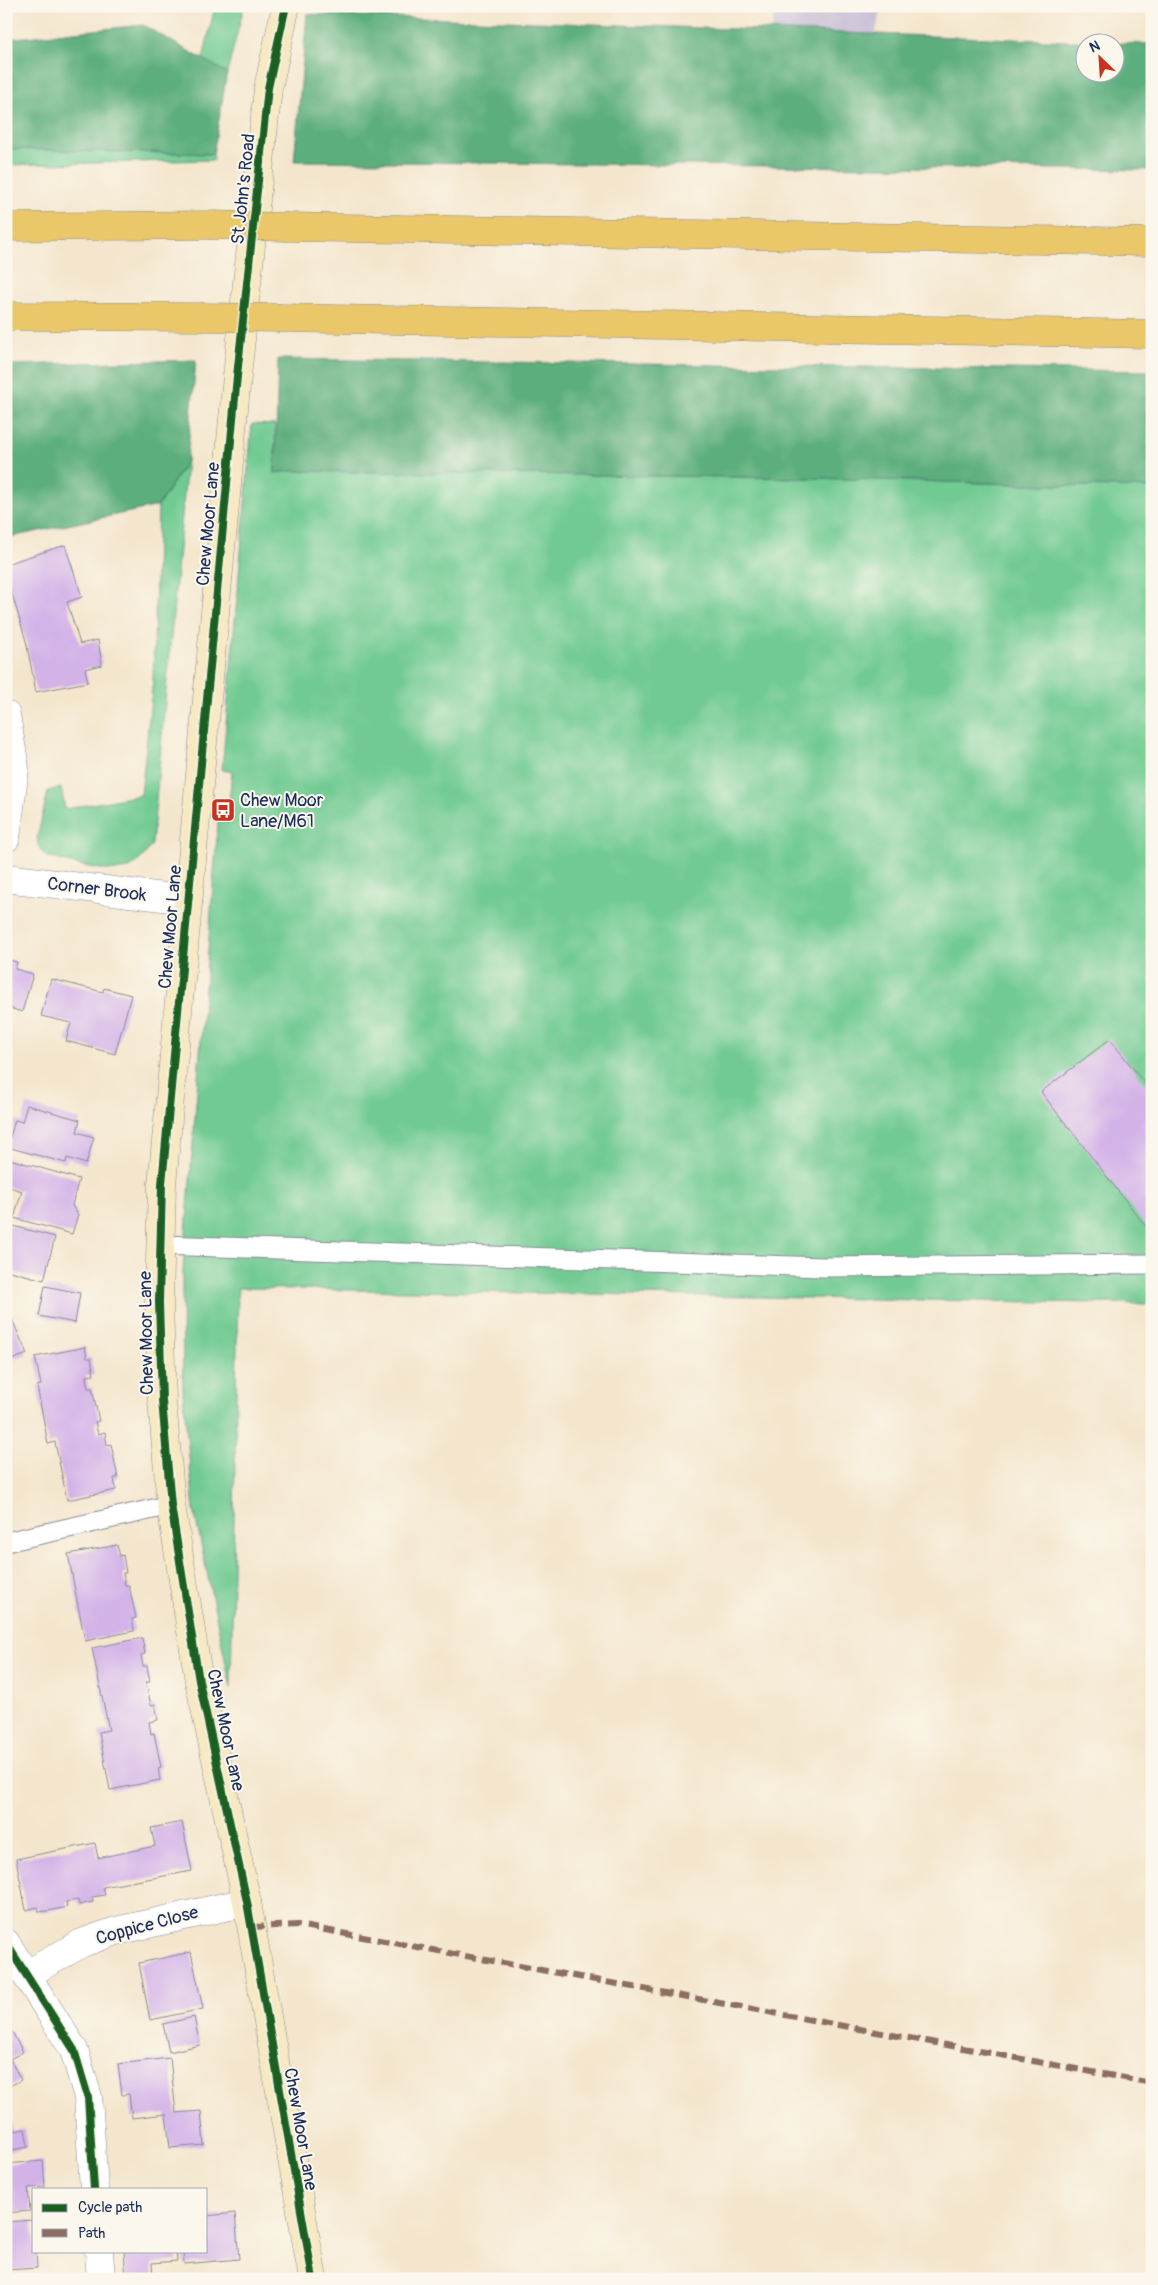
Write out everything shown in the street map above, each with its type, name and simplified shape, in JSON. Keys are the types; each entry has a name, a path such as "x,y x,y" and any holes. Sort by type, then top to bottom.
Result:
{"highway":[{"path":"6,227 208,225 287,228 1152,242"},
{"path":"6,316 280,318 1152,334"}],"street":[{"name":"St John's Road","path":"236,376 268,88 286,6"},
{"name":"Chew Moor Lane","path":"236,376 162,1184 159,1302 162,1400 171,1505 199,1681 247,1902 313,2279"},
{"path":"6,715 15,768 6,838"},
{"name":"Corner Brook","path":"6,878 188,900"},
{"name":"Coppice Close","path":"26,1975 82,1943 116,1930 247,1902"},
{"path":"6,1943 74,2050 88,2097 94,2188"},
{"path":"99,2252 101,2279"}],"lane":[{"path":"160,1246 824,1267 1152,1264"},
{"path":"6,1542 171,1505"}],"shaded area":[{"path":"775,6 882,6 875,35 772,31"}],"green space":[{"path":"215,6 244,6 227,73 203,59"},
{"path":"307,14 1076,41 1076,82 1126,82 1126,43 1152,44 1152,170 294,161"},
{"path":"143,25 227,73 213,154 6,149 6,39"},
{"path":"6,149 213,154 214,160 6,165"},
{"path":"278,359 1152,371 1152,488 812,478 292,471 275,473"},
{"path":"196,360 187,461 158,506 6,538 6,365"},
{"path":"252,424 275,425 275,473 292,471 812,478 1152,488 1152,1304 238,1288 231,1688 194,1510 183,1392 182,1283 218,822 227,823 232,772 222,770"},
{"path":"187,461 152,844 137,862 124,870 78,865 47,857 40,849 37,839 48,791 61,788 65,809 141,795 153,680 158,506"}],"building":[{"path":"65,545 82,597 67,602 80,644 98,640 102,665 85,669 88,682 36,692 26,641 6,574 6,564"},
{"path":"6,959 17,962 15,969 33,974 22,1012 6,1007"},
{"path":"51,979 103,992 104,988 131,995 115,1054 66,1041 71,1023 41,1016"},
{"path":"1110,1039 1152,1093 1152,1225 1147,1228 1041,1092"},
{"path":"27,1105 80,1120 77,1132 94,1137 86,1164 67,1158 66,1163 7,1147 15,1120 22,1122"},
{"path":"6,1158 79,1179 72,1205 78,1215 72,1234 14,1218 22,1191 6,1186"},
{"path":"6,1224 55,1237 44,1280 6,1270"},
{"path":"45,1286 80,1293 75,1323 39,1316"},
{"path":"12,1319 27,1354 6,1362 6,1321"},
{"path":"85,1347 87,1358 91,1358 94,1375 86,1376 88,1388 92,1388 99,1421 95,1422 98,1434 105,1432 107,1445 111,1444 118,1478 114,1478 116,1490 67,1500 55,1442 48,1444 37,1386 41,1385 35,1357"},
{"path":"117,1545 120,1556 123,1555 126,1573 123,1573 125,1585 129,1585 136,1618 132,1619 134,1631 85,1641 68,1554"},
{"path":"142,1638 145,1654 141,1655 143,1666 147,1666 150,1682 146,1682 151,1705 155,1704 158,1720 149,1722 151,1734 154,1733 161,1767 158,1768 160,1780 110,1790 99,1732 109,1730 92,1648"},
{"path":"182,1822 192,1871 103,1887 105,1895 92,1897 93,1902 79,1905 78,1900 66,1902 67,1907 53,1910 39,1912 38,1907 26,1910 16,1859 95,1843 98,1858 155,1846 151,1828"},
{"path":"191,1952 203,2009 150,2020 139,1963"},
{"path":"194,2017 200,2045 169,2052 163,2024"},
{"path":"11,2030 23,2052 10,2059 21,2080 6,2088 6,2033"},
{"path":"170,2058 176,2113 201,2111 204,2145 170,2148 166,2114 132,2118 129,2094 122,2095 118,2064"},
{"path":"6,2101 13,2131 25,2129 28,2147 6,2151"},
{"path":"43,2161 45,2187 28,2188 30,2211 6,2213 6,2164"},
{"path":"235,2213 239,2259 184,2264 183,2252 208,2252 208,2216"},
{"path":"32,2220 32,2252 36,2252 37,2268 6,2270 6,2222"},
{"path":"124,2252 176,2252 177,2261 152,2263 153,2277 126,2279"}],"marked path":[{"path":"252,1927 298,1925 1152,2083"}],"cycle path":[{"path":"286,6 268,88 237,376 162,1184 159,1302 162,1400 171,1505 199,1681 247,1902 313,2279"},
{"path":"6,1943 74,2050 88,2097 94,2188"}],"place":[{"name":"Chew Moor Lane/M61","path":"223,810"}]}
